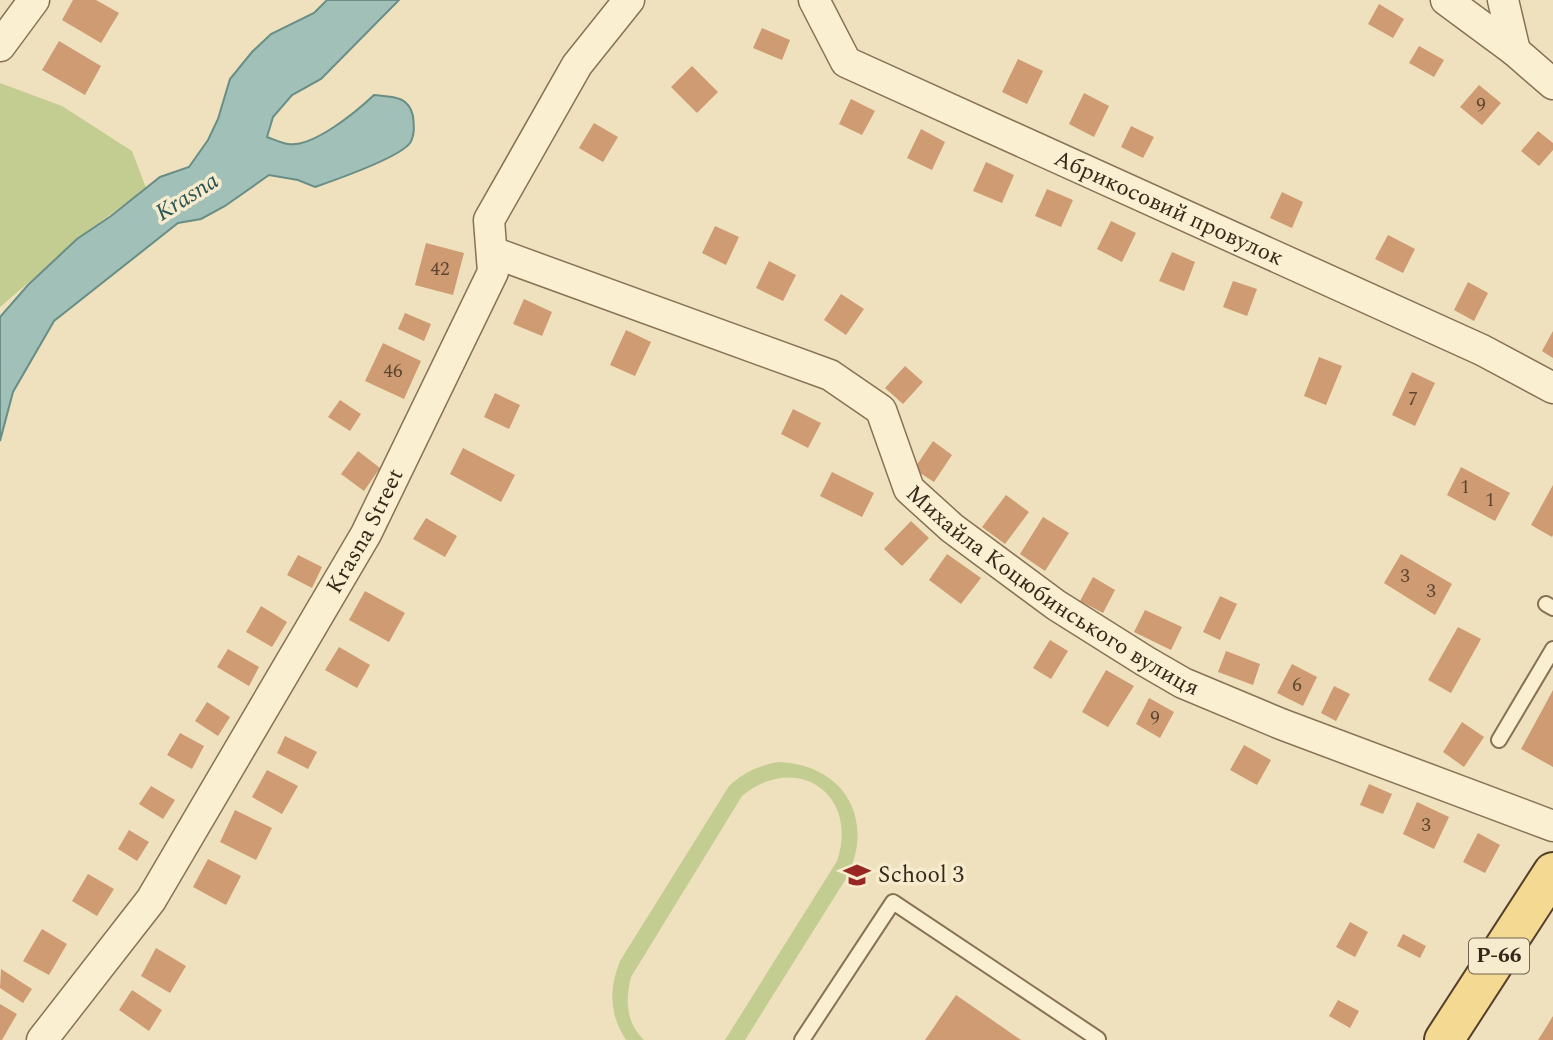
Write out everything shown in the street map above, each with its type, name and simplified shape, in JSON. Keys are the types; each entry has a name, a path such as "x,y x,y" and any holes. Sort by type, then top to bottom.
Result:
{"main road":[{"name":"Р-66","path":"1444,1040 1553,872"}],"street":[{"path":"0,46 34,0"},
{"name":"Krasna Street","path":"42,1040 151,900 366,534 493,272 489,220 577,65 629,0"},
{"name":"Абрикосовий провулок","path":"814,0 846,62 1482,350 1553,388"},
{"path":"1446,0 1515,51 1553,84"},
{"path":"1503,0 1515,51"},
{"name":"Михайла Коцюбинського вулиця","path":"492,252 830,375 881,410 909,489 952,528 1046,597 1145,661 1183,682 1281,723 1553,826"}],"lane":[{"path":"1499,740 1553,649"},
{"path":"802,1040 893,902 1098,1038"}],"green space":[{"path":"0,83 62,106 132,151 146,188 92,228 0,307"},
{"path":"778,762 801,765 820,773 836,784 848,798 855,815 858,834 855,855 847,877 745,1040 725,1040 837,861 842,837 839,816 831,799 818,786 802,779 783,778 763,783 742,796 631,977 628,1011 644,1040 626,1040 616,1021 612,1001 620,961 729,786 752,770"}],"water":[{"name":"Krasna","path":"327,0 399,0 321,79 292,95 273,117 267,137 288,144 310,140 334,127 374,95 398,98 411,109 414,123 410,143 380,162 315,187 298,180 269,175 225,206 201,219 178,223 54,321 13,392 0,441 0,317 28,285 77,239 160,177 189,167 208,140 218,119 230,79 252,52 271,34 314,13"}],"building":[{"path":"73,0 96,0 119,13 101,43 62,20"},
{"path":"1379,4 1404,19 1393,38 1368,24"},
{"path":"762,28 790,40 782,60 753,48"},
{"path":"59,41 101,66 85,95 42,70"},
{"path":"1419,46 1444,60 1434,77 1409,63"},
{"path":"1018,59 1043,71 1027,104 1002,92"},
{"path":"692,66 718,92 697,113 671,87"},
{"path":"1479,85 1501,103 1482,125 1460,107"},
{"path":"1084,93 1109,106 1094,137 1069,124"},
{"path":"851,99 875,111 862,135 839,124"},
{"path":"594,123 618,137 603,162 579,148"},
{"path":"1131,126 1154,137 1143,158 1121,147"},
{"path":"921,129 945,142 932,170 907,158"},
{"path":"1538,131 1553,143 1553,150 1539,166 1521,151"},
{"path":"986,162 1014,175 1002,203 973,191"},
{"path":"1047,189 1073,200 1061,227 1035,216"},
{"path":"1282,192 1303,202 1292,228 1270,218"},
{"path":"1111,221 1136,233 1122,262 1097,249"},
{"path":"715,226 739,237 726,265 702,253"},
{"path":"1388,235 1415,249 1403,273 1375,259"},
{"path":"426,243 464,253 453,295 415,285"},
{"path":"1172,252 1195,262 1184,291 1159,281"},
{"path":"769,261 796,275 783,301 756,288"},
{"path":"1233,281 1257,289 1247,316 1223,307"},
{"path":"1468,282 1488,293 1474,321 1454,310"},
{"path":"841,294 864,309 846,335 824,320"},
{"path":"524,299 552,312 542,336 513,324"},
{"path":"405,313 431,324 424,341 398,329"},
{"path":"626,330 651,342 635,376 610,365"},
{"path":"1553,331 1553,358 1542,351"},
{"path":"383,343 421,361 404,399 365,381"},
{"path":"1319,357 1342,366 1326,405 1304,396"},
{"path":"905,366 923,382 903,404 885,388"},
{"path":"1412,372 1435,383 1415,426 1392,415"},
{"path":"495,393 520,405 509,429 484,417"},
{"path":"340,400 361,414 350,431 328,417"},
{"path":"793,409 821,423 808,448 781,434"},
{"path":"933,441 952,455 934,482 914,469"},
{"path":"463,448 515,475 501,502 450,474"},
{"path":"358,451 380,468 364,491 341,474"},
{"path":"1461,467 1510,493 1495,521 1447,495"},
{"path":"832,472 874,493 862,517 820,496"},
{"path":"1553,485 1553,535 1552,537 1531,525"},
{"path":"1006,495 1029,512 1005,544 982,527"},
{"path":"1043,517 1069,533 1045,571 1020,554"},
{"path":"426,518 457,536 445,557 413,539"},
{"path":"911,521 929,538 902,566 884,549"},
{"path":"947,554 981,578 961,604 929,580"},
{"path":"1401,554 1452,584 1435,615 1384,583"},
{"path":"298,555 322,567 312,588 287,575"},
{"path":"1093,577 1115,590 1103,613 1080,601"},
{"path":"365,591 405,613 389,642 349,620"},
{"path":"1220,596 1237,604 1220,640 1203,632"},
{"path":"261,606 287,622 272,647 246,632"},
{"path":"1145,610 1182,627 1171,650 1134,632"},
{"path":"1458,627 1481,639 1451,693 1428,680"},
{"path":"1050,640 1068,651 1051,679 1033,668"},
{"path":"339,647 370,665 357,688 325,670"},
{"path":"228,649 259,667 249,686 217,667"},
{"path":"1226,651 1260,664 1253,685 1218,672"},
{"path":"1292,664 1317,677 1303,706 1277,693"},
{"path":"1106,670 1134,686 1108,727 1082,712"},
{"path":"1334,686 1350,694 1336,721 1321,713"},
{"path":"1553,690 1553,767 1521,749"},
{"path":"1149,698 1174,712 1160,738 1136,724"},
{"path":"207,702 230,717 218,736 195,721"},
{"path":"1462,722 1484,737 1464,767 1443,752"},
{"path":"180,733 204,746 192,769 167,755"},
{"path":"285,736 317,752 308,769 277,753"},
{"path":"1244,745 1271,760 1257,785 1230,770"},
{"path":"267,770 298,786 282,814 252,797"},
{"path":"1369,784 1392,794 1383,814 1360,805"},
{"path":"151,786 175,800 163,819 139,804"},
{"path":"1417,802 1449,817 1434,849 1403,834"},
{"path":"235,810 272,828 256,860 220,842"},
{"path":"129,830 149,842 137,861 118,849"},
{"path":"1478,833 1500,845 1485,873 1463,862"},
{"path":"208,859 241,876 226,905 193,887"},
{"path":"88,874 114,889 97,916 72,901"},
{"path":"1350,922 1368,932 1355,957 1336,947"},
{"path":"42,929 67,944 49,975 23,961"},
{"path":"1403,934 1426,946 1420,958 1397,946"},
{"path":"156,948 186,966 170,993 141,976"},
{"path":"1,969 32,989 23,1003 0,988"},
{"path":"132,990 162,1010 149,1031 119,1010"},
{"path":"956,995 1021,1040 925,1040"},
{"path":"1338,1000 1359,1011 1350,1028 1329,1016"},
{"path":"0,1004 17,1014 2,1040 0,1040"},
{"path":"1553,1016 1553,1040 1538,1040 1545,1029"}],"place":[{"name":"School 3","path":"857,875"}]}
